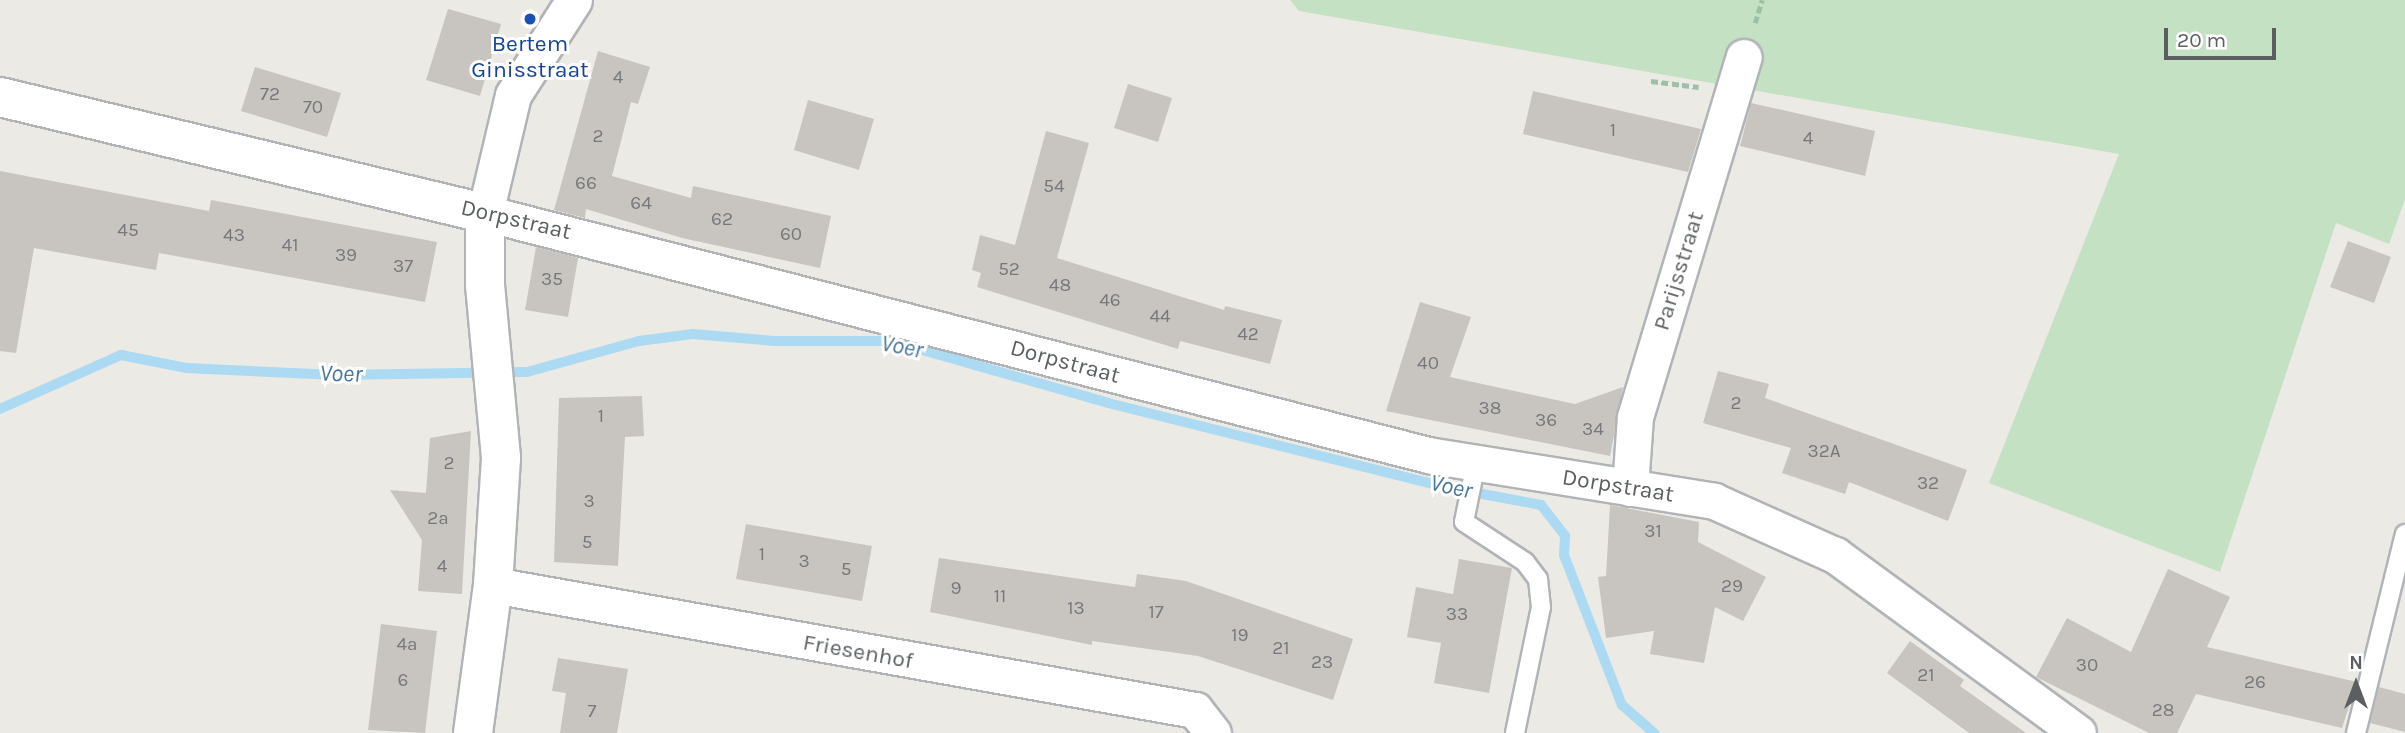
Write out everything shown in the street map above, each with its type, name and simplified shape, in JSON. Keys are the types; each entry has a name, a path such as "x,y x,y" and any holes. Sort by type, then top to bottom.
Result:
{"street":[{"path":"473,733 493,585 501,458 484,260 485,213 513,95 574,0"},
{"name":"Parijsstraat","path":"1630,488 1635,417 1744,57"},
{"name":"Dorpstraat","path":"0,97 485,213 1428,455 1473,472 1630,488 1714,501 1835,555 2078,733"},
{"name":"Friesenhof","path":"493,585 1195,710 1213,733"}],"lane":[{"path":"1473,472 1464,522 1525,562 1538,579 1541,607 1515,733"},
{"path":"2356,733 2405,534"}],"path":[{"path":"1651,81 1734,92"}],"green space":[{"path":"1290,0 2405,0 2405,199 2389,244 2336,223 2220,572 1989,483 2119,154 1299,11"}],"building":[{"path":"448,9 501,24 480,96 426,80"},
{"path":"598,51 650,67 638,104 631,102 612,176 691,198 693,186 831,216 820,268 682,238 586,209 585,218 554,210"},
{"path":"255,67 341,93 327,137 241,111"},
{"path":"1128,84 1172,98 1158,142 1114,128"},
{"path":"1533,91 1701,129 1688,172 1523,134"},
{"path":"808,100 874,119 859,170 794,150"},
{"path":"1751,103 1875,131 1865,176 1740,146"},
{"path":"1046,131 1089,143 1057,258 1224,310 1225,306 1282,320 1270,364 1180,341 1178,349 977,287 981,273 972,270 980,235 1015,245"},
{"path":"0,171 209,211 211,200 437,242 425,302 159,253 156,270 34,248 16,353 0,351"},
{"path":"2348,241 2391,257 2374,303 2330,287"},
{"path":"536,247 578,258 568,317 525,310"},
{"path":"1420,302 1471,317 1450,377 1575,404 1623,387 1610,456 1386,411"},
{"path":"1718,371 1769,384 1765,398 1967,470 1948,521 1849,482 1845,494 1782,473 1791,448 1703,423"},
{"path":"642,396 644,436 625,437 618,566 554,562 559,398"},
{"path":"471,431 462,594 418,591 422,540 390,490 426,493 430,438"},
{"path":"1610,505 1699,522 1698,542 1766,577 1743,621 1715,607 1704,663 1650,654 1654,631 1606,638 1598,577 1606,576"},
{"path":"746,524 872,546 862,601 736,579"},
{"path":"939,558 1135,587 1137,574 1186,581 1353,639 1333,700 1198,656 1092,641 1092,645 930,612"},
{"path":"1459,559 1512,568 1489,693 1434,683 1441,643 1407,637 1416,587 1453,594"},
{"path":"2168,569 2230,597 2207,647 2357,682 2342,728 2196,694 2177,733 2149,733 2036,677 2067,618 2131,652"},
{"path":"381,624 437,631 425,733 368,730"},
{"path":"1910,641 1964,680 1960,686 2026,733 1969,733 1887,673"},
{"path":"558,658 628,669 617,733 560,733 566,693 552,691"},
{"path":"2379,687 2405,694 2405,732 2370,723"}],"waterway":[{"name":"Voer","path":"0,409 121,355 186,368 336,375 527,372 639,341 693,334 775,341 891,341 1108,403 1445,487 1541,505 1565,536 1564,555 1622,705 1654,733"}],"place":[{"name":"Bertem Ginisstraat","path":"530,19"}]}
